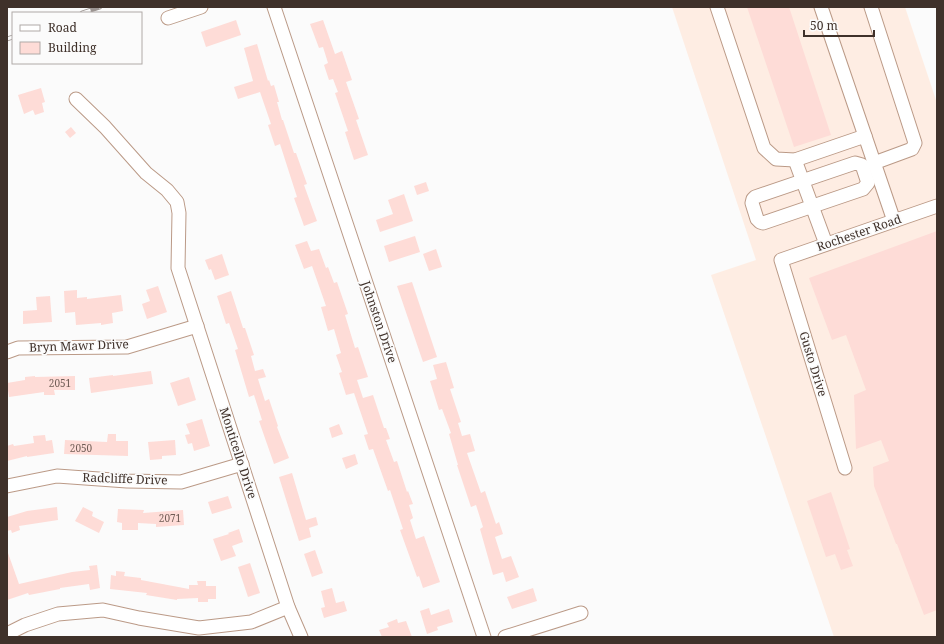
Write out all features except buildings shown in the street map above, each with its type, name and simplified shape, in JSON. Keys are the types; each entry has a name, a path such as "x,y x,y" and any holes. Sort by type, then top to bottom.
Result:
{"street":[{"path":"168,18 201,7"},
{"name":"Johnston Drive","path":"274,7 484,637"},
{"path":"717,7 764,148 776,159 795,160 865,136"},
{"path":"821,7 894,221"},
{"path":"871,7 915,143 912,149 874,163"},
{"name":"Monticello Drive","path":"76,99 105,127 146,173 166,190 177,202 179,214 178,268 288,607 301,637"},
{"path":"795,160 826,244"},
{"path":"855,163 862,165 868,184 863,189 763,223 757,219 752,203 755,197 803,180 855,163"},
{"name":"Rochester Road","path":"781,260 937,206"},
{"name":"Gusto Drive","path":"781,260 846,468"},
{"name":"Bryn Mawr Drive","path":"7,352 18,348 128,347 197,326"},
{"name":"Radcliffe Drive","path":"7,486 57,476 127,481 181,482 242,464"},
{"path":"7,634 26,625 58,614 103,610 139,618 199,628 251,622 288,607"},
{"path":"505,637 581,612"}],"shaded area":[{"path":"672,7 905,7 937,103 937,637 834,637 711,275 756,260"}],"railway":[{"path":"85,12 100,7"},
{"path":"7,39 12,37"}]}
